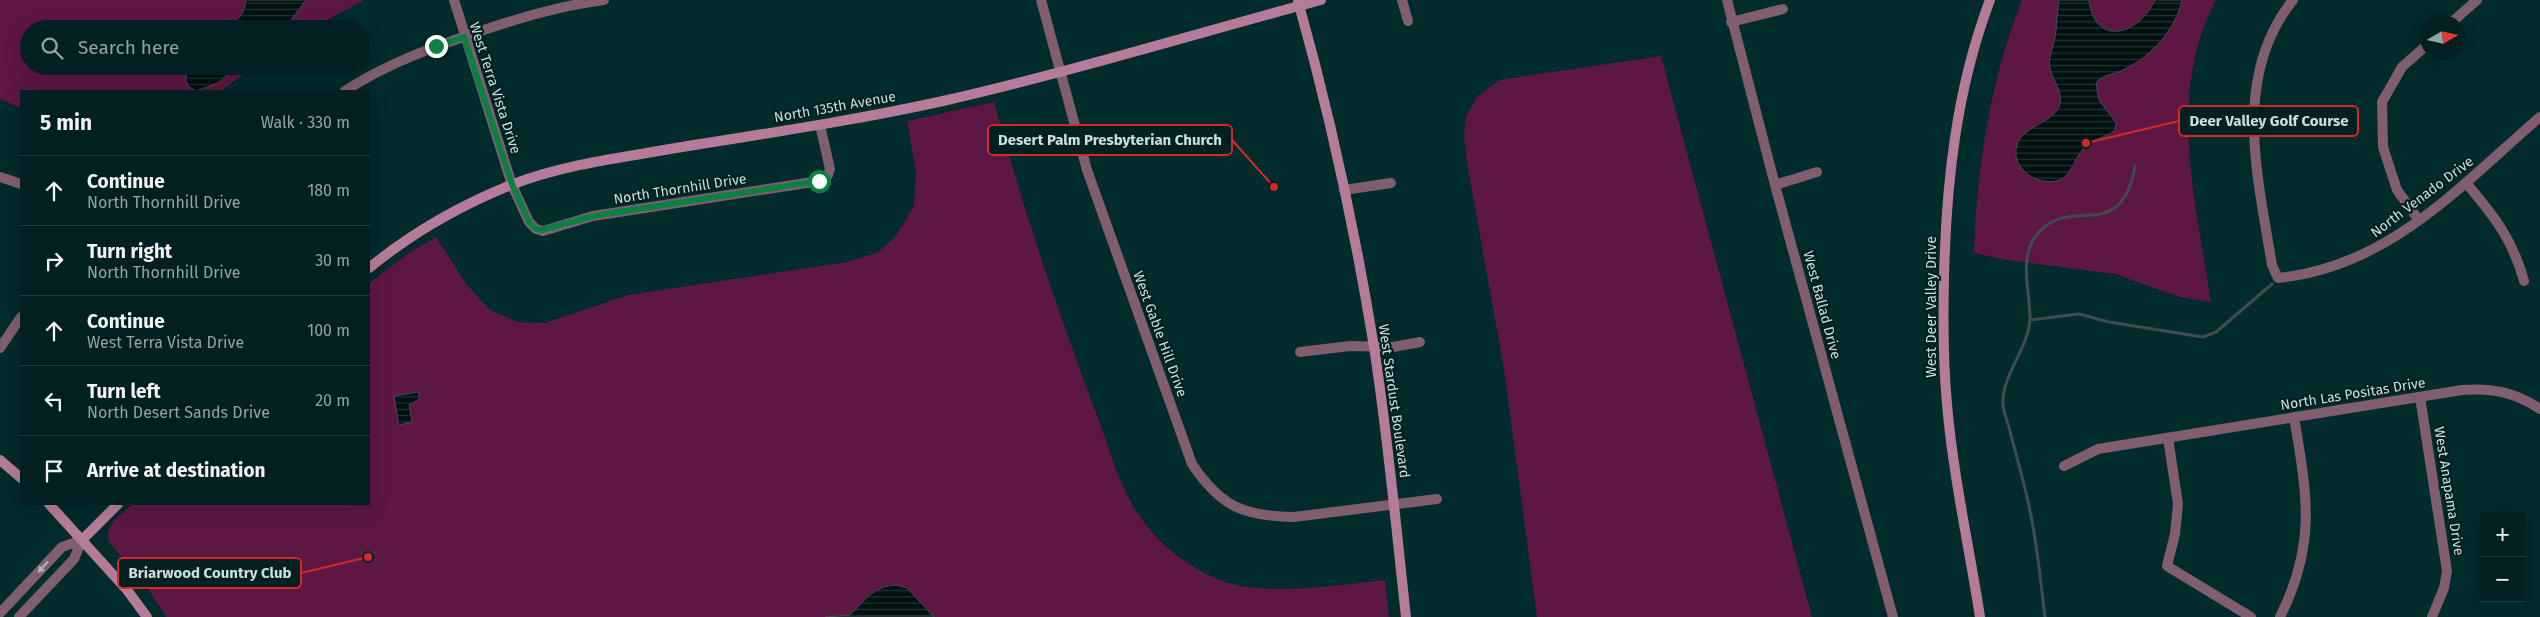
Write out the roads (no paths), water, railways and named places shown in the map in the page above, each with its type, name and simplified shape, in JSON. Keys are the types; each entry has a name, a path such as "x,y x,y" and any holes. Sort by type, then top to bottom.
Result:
{"street":[{"name":"West Terra Vista Drive","path":"454,0 464,37 512,184"},
{"path":"347,90 394,64 517,18 604,0"},
{"name":"West Gable Hill Drive","path":"1041,0 1090,179 1192,464 1207,486 1228,502 1248,513 1270,517 1294,517 1394,504"},
{"name":"North 135th Avenue","path":"370,267 428,225 512,184 606,160 820,125 944,101 1060,71 1298,3 1321,0"},
{"path":"1402,0 1408,22"},
{"name":"West Ballad Drive","path":"1727,0 1731,22 1893,617"},
{"name":"West Deer Valley Drive","path":"1980,617 1947,405 1943,356 1943,316 1948,193 1957,120 1971,62 1990,0"},
{"name":"North Venado Drive","path":"2293,0 2273,32 2260,70 2253,103 2252,142 2272,265 2278,278 2331,268 2376,249 2467,184 2540,117"},
{"path":"2460,15 2477,0"},
{"name":"West Stardust Boulevard","path":"1298,3 1325,103 1344,190 1373,346 1394,504 1406,617"},
{"path":"1731,22 1783,9"},
{"path":"2418,219 2397,190 2383,147 2382,102 2402,67 2420,51"},
{"name":"North Thornhill Drive","path":"512,184 529,222 536,229 542,230 593,216 819,181 828,175 830,169 820,125"},
{"path":"1775,185 1817,172"},
{"path":"0,176 20,184"},
{"path":"1344,190 1391,183"},
{"path":"2467,184 2499,222 2518,257 2524,281"},
{"path":"0,348 20,318"},
{"path":"1300,352 1350,346 1393,347 1420,342"},
{"name":"North Las Positas Drive","path":"2064,466 2098,449 2462,390 2492,389 2507,392 2540,409"},
{"name":"West Anapama Drive","path":"2420,398 2447,571 2444,588 2432,617"},
{"path":"2280,617 2295,585 2306,534 2306,495 2294,417"},
{"path":"2168,438 2178,504 2176,534 2167,566 2251,617"},
{"path":"0,460 20,477"},
{"path":"1394,504 1437,499"},
{"path":"50,505 147,617"},
{"path":"19,617 74,559 82,540 117,505"},
{"path":"0,614 62,546 82,540"}],"waterway":[{"path":"2045,617 2032,523 2003,405 2006,383 2025,340 2030,318 2026,276 2027,256 2035,237 2048,224 2062,218 2106,212 2118,205 2128,191 2135,166"},
{"path":"2030,320 2079,314 2109,322 2203,337 2216,332 2272,284"}],"place":[{"name":"Deer Valley Golf Course","path":"2086,143"},
{"name":"Desert Palm Presbyterian Church","path":"1274,187"},
{"name":"Briarwood Country Club","path":"368,557"}]}
